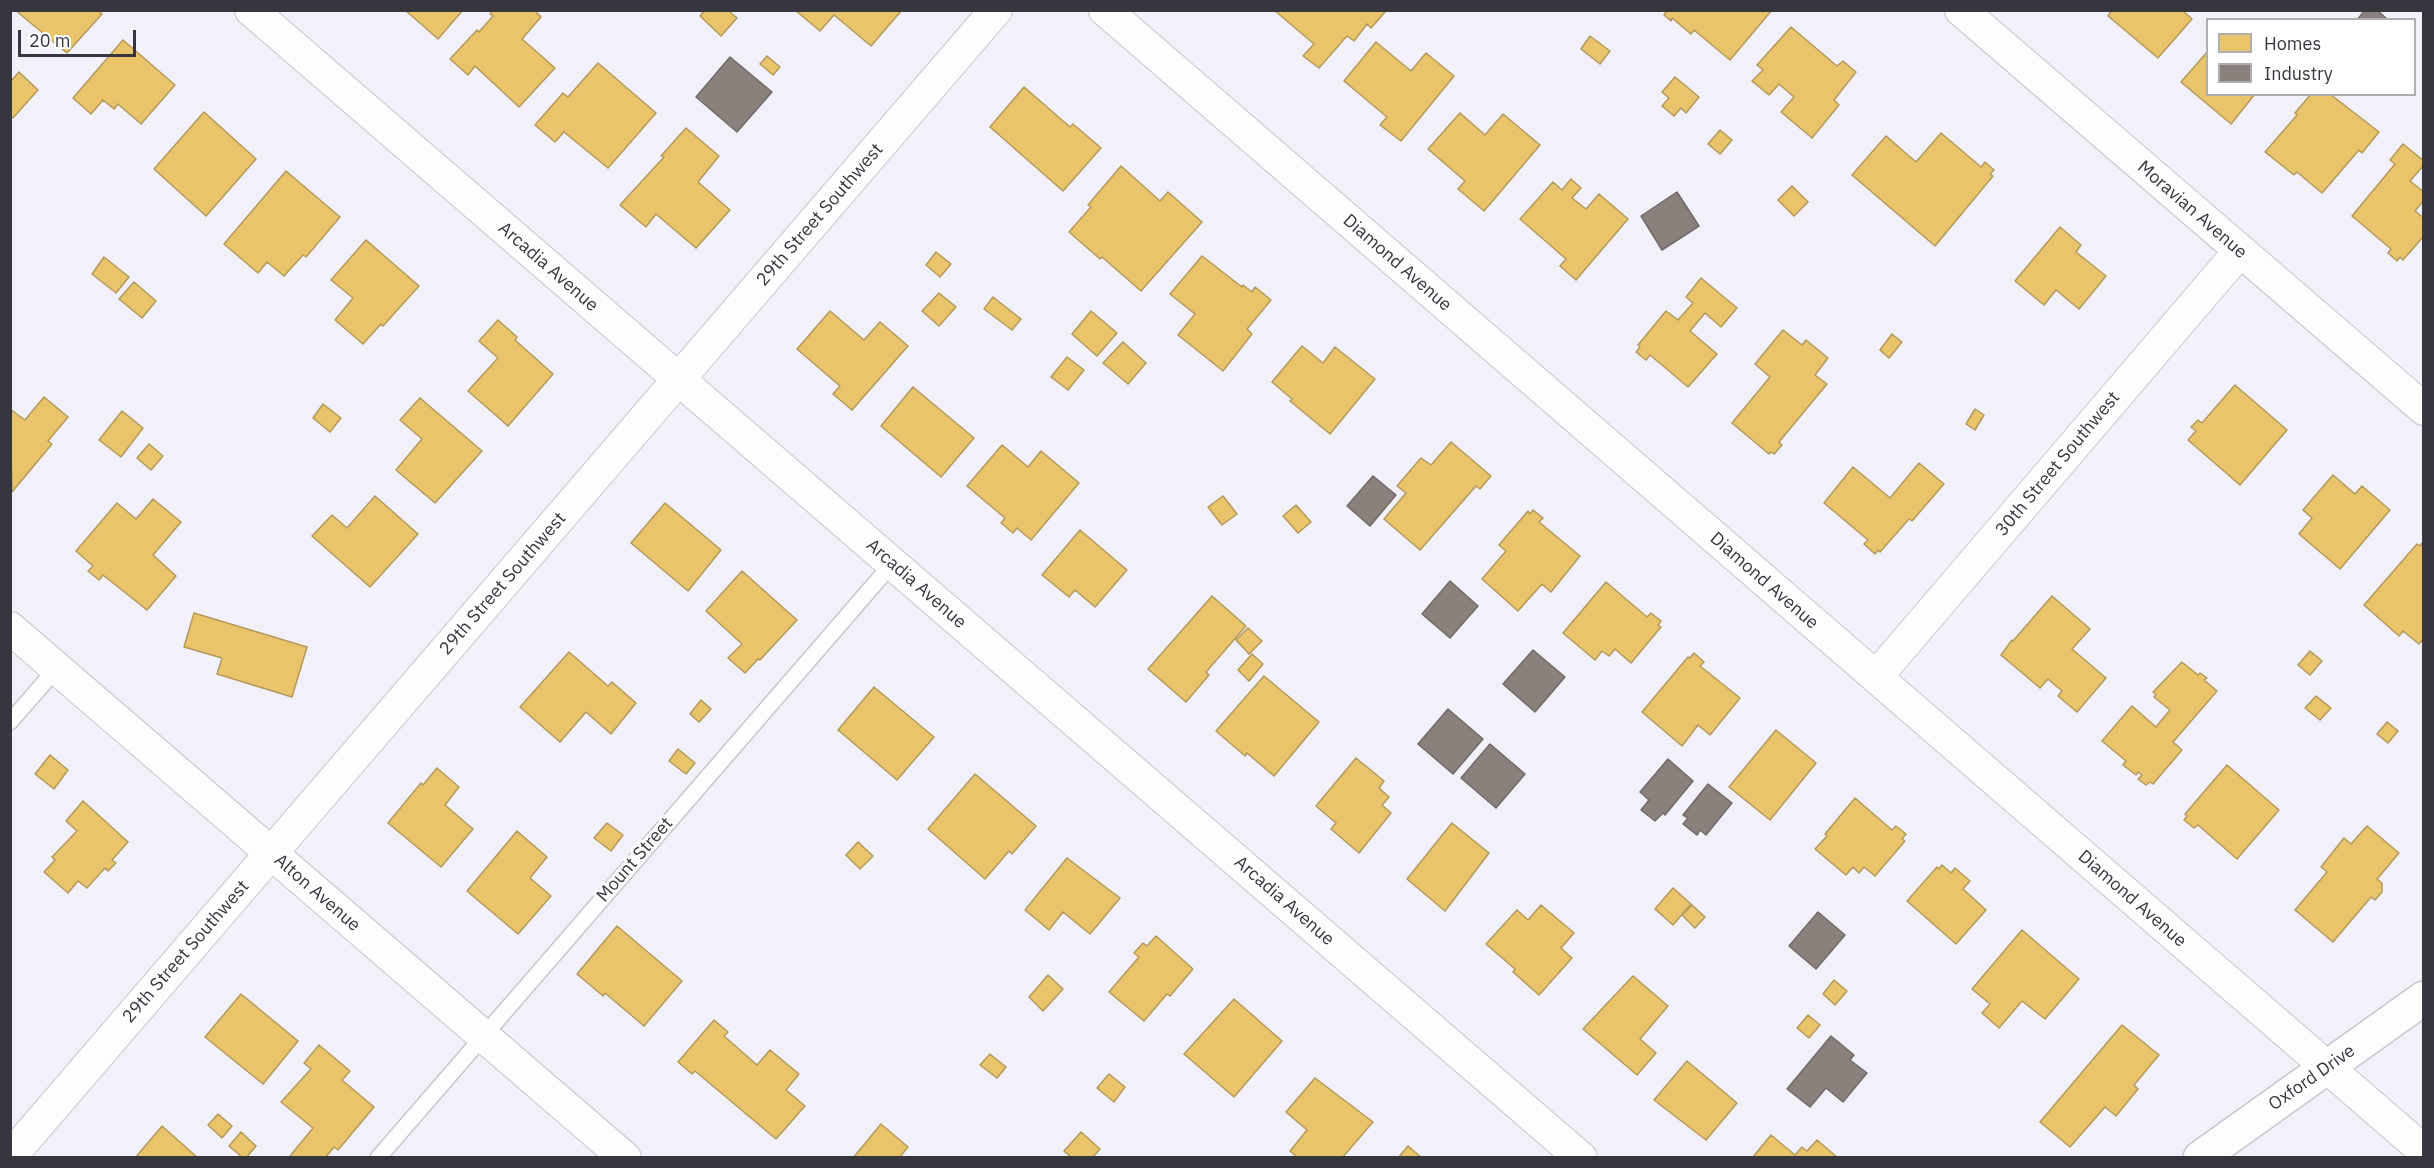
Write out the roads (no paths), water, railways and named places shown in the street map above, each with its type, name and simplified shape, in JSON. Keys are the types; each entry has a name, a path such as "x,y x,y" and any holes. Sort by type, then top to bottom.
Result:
{"main road":[{"name":"Oxford Drive","path":"2200,1158 2424,998"}],"street":[{"name":"Arcadia Avenue","path":"251,10 1581,1158"},
{"name":"29th Street Southwest","path":"10,1157 996,10"},
{"name":"Diamond Avenue","path":"1105,10 2424,1151"},
{"name":"Moravian Avenue","path":"1961,10 2424,410"},
{"name":"30th Street Southwest","path":"1876,677 2240,251"},
{"name":"Alton Avenue","path":"10,628 625,1158"}],"lane":[{"name":"Mount Street","path":"378,1158 892,564"},
{"path":"10,722 57,668"}]}
